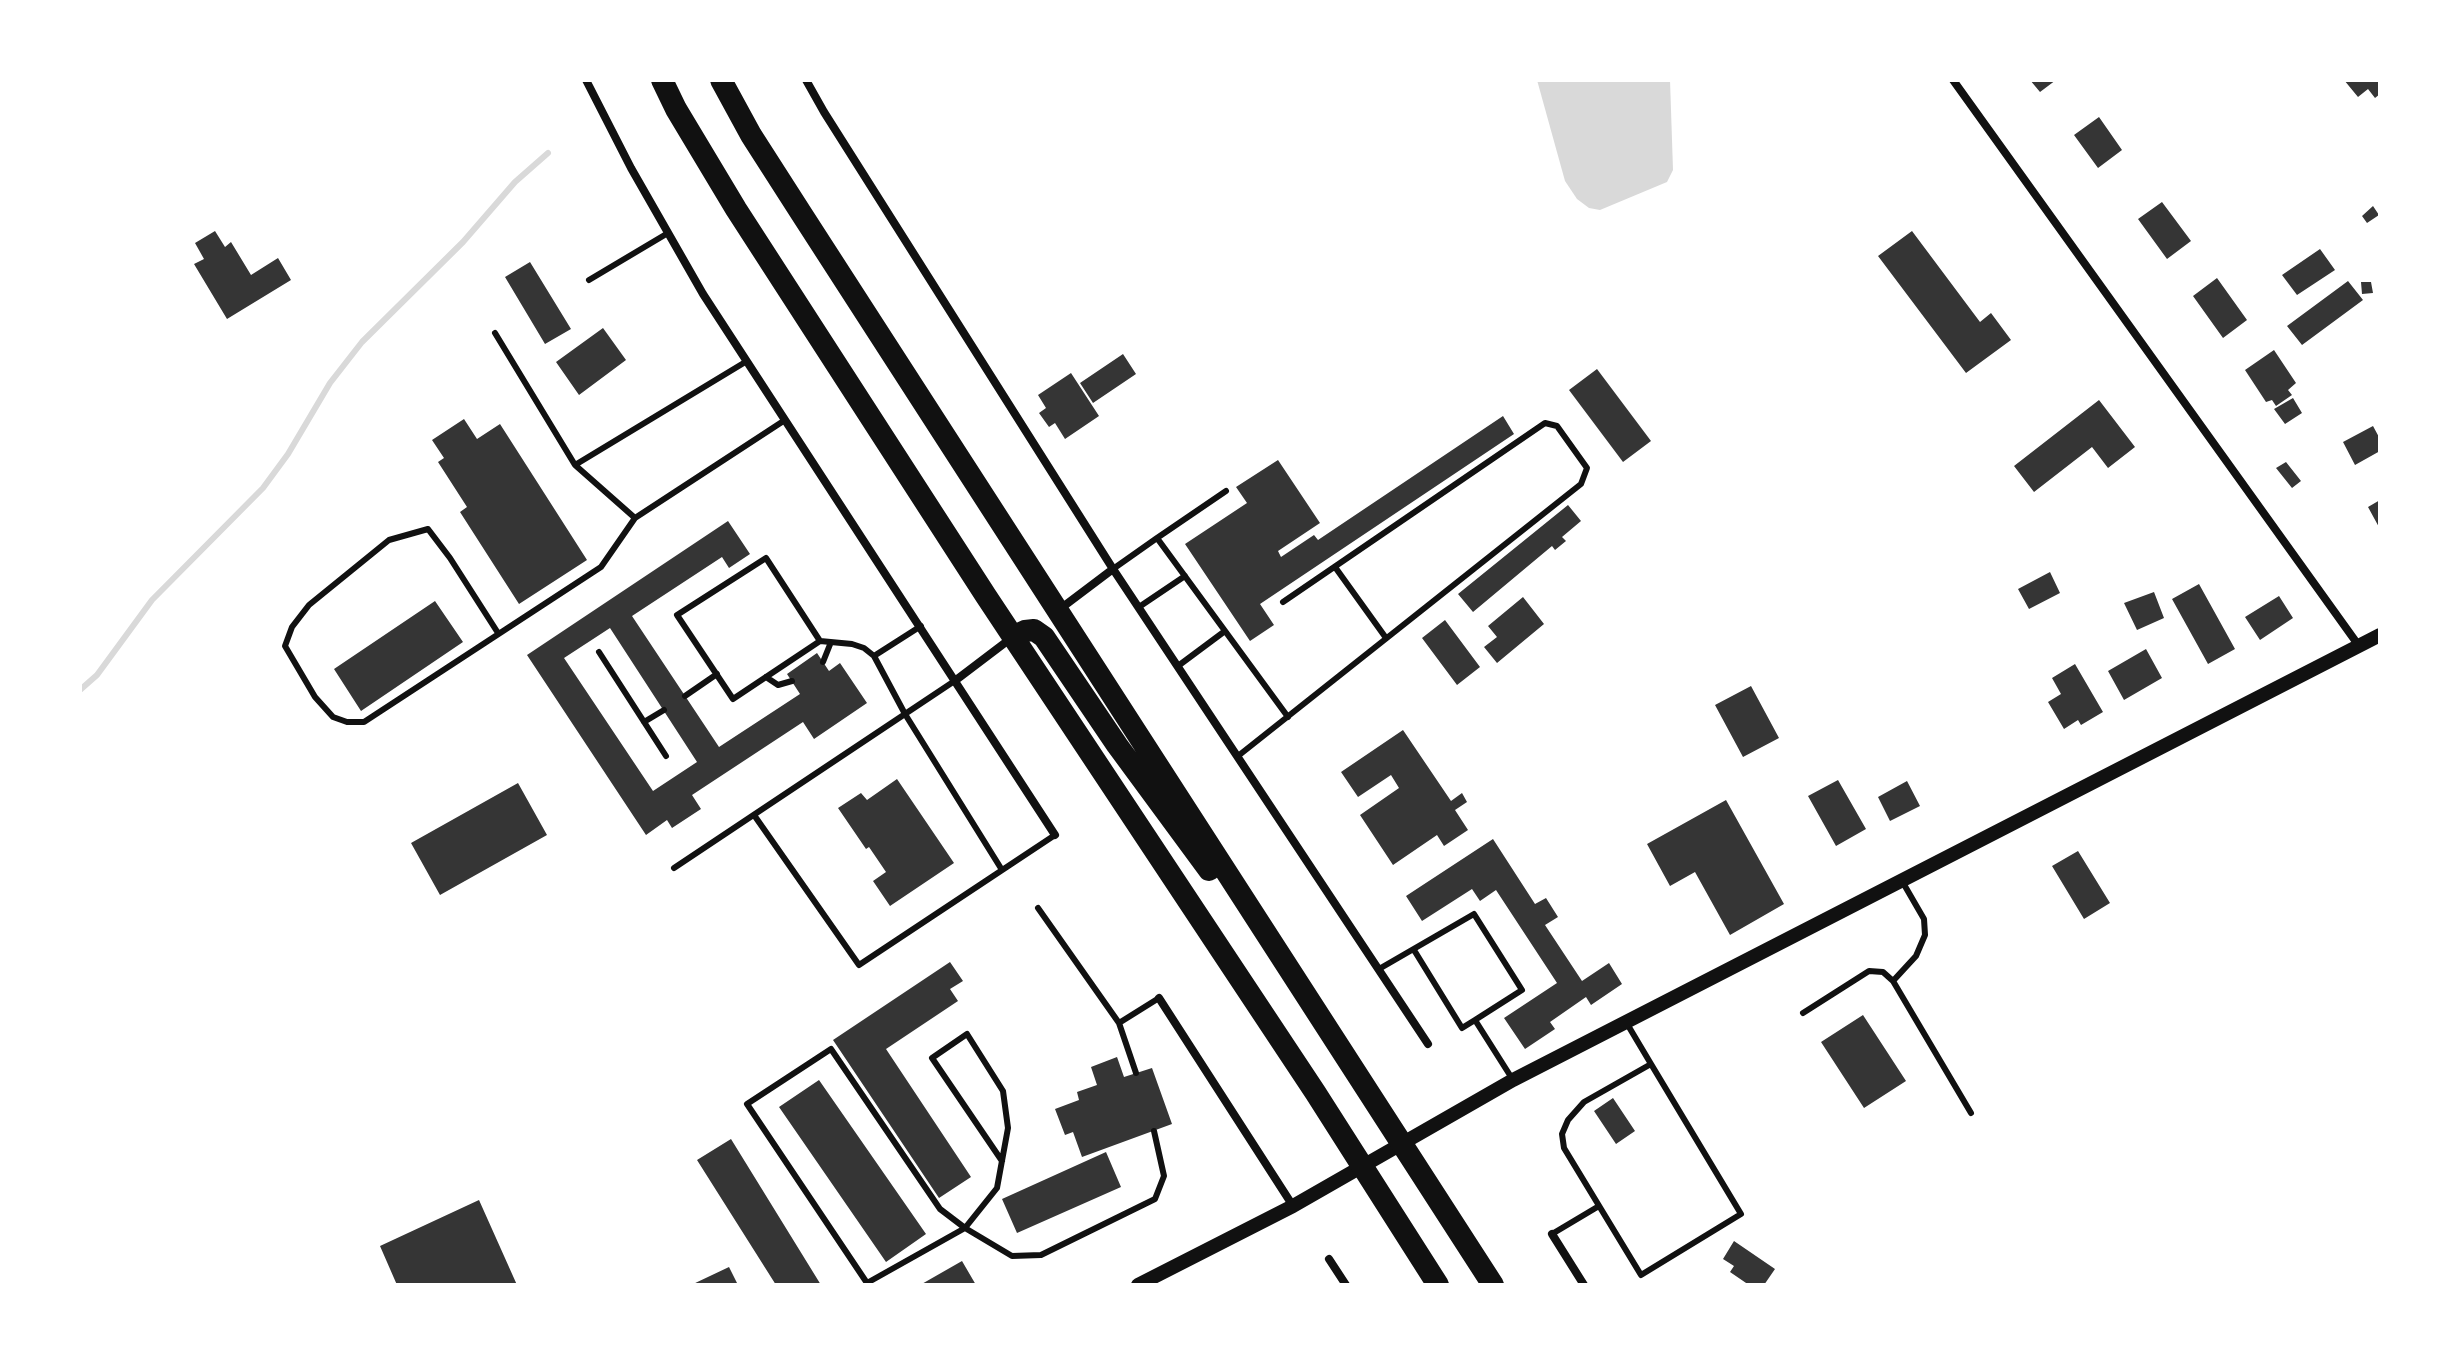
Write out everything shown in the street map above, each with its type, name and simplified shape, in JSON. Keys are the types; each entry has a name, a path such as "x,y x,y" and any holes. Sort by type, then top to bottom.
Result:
{"highway":[{"path":"662,80 736,209 1362,1164 1438,1285"},
{"path":"721,80 792,200 1493,1285"},
{"path":"1014,636 1034,630 1044,637 1179,831 1231,899 1267,936"}],"street":[{"path":"586,80 703,294 1055,835"},
{"path":"806,80 1113,569 1428,1044"},
{"path":"1953,80 2359,646"},
{"path":"1059,610 1113,569"},
{"path":"1138,1285 1293,1206 1513,1080 2380,635"},
{"path":"956,680 1014,636"},
{"path":"1159,998 1293,1206"},
{"path":"1552,1234 1584,1285"},
{"path":"1329,1259 1346,1285"}],"lane":[{"path":"589,280 668,233"},
{"path":"495,333 575,465 635,518"},
{"path":"575,465 747,361"},
{"path":"498,633 428,529 389,540 309,605 292,627 285,646 315,697 333,717 347,722 364,722 601,567 635,518 785,420"},
{"path":"1238,756 1581,484 1587,468 1557,426 1545,423 1283,602"},
{"path":"1113,569 1226,491"},
{"path":"1157,538 1288,717"},
{"path":"820,641 766,558 677,615 733,699 820,641 864,648 874,656 905,714 1002,870"},
{"path":"1335,567 1386,638"},
{"path":"1139,607 1185,576"},
{"path":"874,656 921,626"},
{"path":"1178,666 1225,631"},
{"path":"823,662 831,642"},
{"path":"599,652 666,756"},
{"path":"685,696 717,674"},
{"path":"766,677 778,685 792,681"},
{"path":"674,868 956,680"},
{"path":"644,722 664,710"},
{"path":"754,815 859,965 1055,835"},
{"path":"1893,981 1916,956 1925,935 1924,919 1902,881"},
{"path":"1038,908 1119,1023 1136,1073"},
{"path":"1379,969 1474,914 1522,990 1462,1028 1414,950"},
{"path":"1803,1013 1869,971 1883,972 1893,981 1971,1113"},
{"path":"1119,1023 1159,998"},
{"path":"1475,1020 1513,1080"},
{"path":"1626,1022 1741,1214 1641,1275 1564,1148 1562,1134 1568,1120 1584,1102 1651,1064"},
{"path":"1002,1161 932,1058 967,1034 1003,1091 1008,1128 1002,1161 997,1188 965,1228 867,1283 747,1104 831,1049 940,1209 965,1228 1012,1256 1041,1255 1155,1199 1164,1176 1154,1131"},
{"path":"1552,1234 1599,1206"}],"shaded area":[{"path":"1537,80 1670,80 1673,170 1667,182 1600,210 1589,208 1577,199 1565,181"}],"building":[{"path":"2030,80 2056,80 2040,92"},
{"path":"2344,80 2380,80 2380,94 2375,98 2368,89 2358,97"},
{"path":"2099,117 2122,150 2098,168 2074,135"},
{"path":"2162,202 2191,241 2167,259 2138,219"},
{"path":"2373,206 2379,215 2367,223 2362,216"},
{"path":"215,231 225,247 231,242 251,275 278,258 291,280 227,319 194,264 204,259 195,243"},
{"path":"1912,231 1980,322 1991,313 2011,340 1966,373 1878,256"},
{"path":"2320,249 2335,270 2297,295 2282,275"},
{"path":"530,262 571,329 545,344 505,277"},
{"path":"2217,278 2247,320 2223,338 2193,296"},
{"path":"2348,281 2363,300 2302,345 2287,326"},
{"path":"2361,282 2371,282 2373,293 2362,294"},
{"path":"603,328 626,360 579,395 556,362"},
{"path":"2274,350 2296,383 2288,390 2292,395 2276,406 2272,400 2266,402 2245,370"},
{"path":"1123,354 1136,374 1093,403 1080,383"},
{"path":"1597,369 1651,441 1623,462 1569,390"},
{"path":"1071,373 1099,416 1065,439 1055,423 1049,427 1039,413 1046,408 1038,395"},
{"path":"2293,398 2302,413 2285,424 2274,409"},
{"path":"2099,400 2135,447 2108,468 2092,447 2034,492 2014,466"},
{"path":"1503,416 1514,434 1260,604 1274,625 1250,641 1185,544 1247,503 1236,487 1278,460 1320,523 1278,551 1281,557 1314,535 1318,540"},
{"path":"464,419 477,439 500,424 587,560 519,604 460,512 467,507 438,462 444,458 432,440"},
{"path":"2373,426 2380,439 2380,451 2355,465 2343,442"},
{"path":"2286,462 2301,481 2292,488 2276,468"},
{"path":"2380,500 2380,529 2368,507"},
{"path":"1568,505 1581,521 1562,537 1566,541 1555,550 1552,546 1473,612 1458,594"},
{"path":"728,521 750,554 729,568 722,557 632,616 719,747 800,694 787,674 817,653 829,671 840,663 867,703 814,739 803,722 692,795 701,809 672,828 667,820 646,835 527,655","holes":["610,628 697,762 653,791 564,658"]},
{"path":"2050,572 2060,593 2029,609 2018,589"},
{"path":"2199,584 2235,649 2208,664 2172,599"},
{"path":"2154,592 2164,618 2137,630 2124,603"},
{"path":"2279,596 2293,618 2260,640 2245,617"},
{"path":"1523,597 1544,624 1497,663 1484,647 1497,637 1488,626"},
{"path":"435,601 463,642 361,711 334,669"},
{"path":"1445,620 1480,667 1457,685 1422,638"},
{"path":"2146,649 2162,678 2124,700 2108,671"},
{"path":"2075,664 2103,712 2081,725 2078,720 2064,729 2048,702 2061,694 2052,678"},
{"path":"1751,686 1779,738 1743,757 1715,705"},
{"path":"1403,730 1451,801 1462,793 1467,802 1455,810 1468,830 1444,846 1437,835 1393,865 1360,815 1399,788 1391,775 1358,797 1341,772"},
{"path":"897,779 954,863 890,906 873,881 886,872 838,808 861,793 867,800"},
{"path":"1838,780 1866,829 1836,846 1808,796"},
{"path":"1907,781 1920,806 1890,821 1878,797"},
{"path":"518,783 547,835 440,895 411,843"},
{"path":"1726,800 1784,904 1730,935 1695,872 1670,886 1647,844"},
{"path":"1493,839 1535,904 1546,898 1558,917 1545,925 1582,981 1609,963 1622,984 1591,1005 1586,997 1550,1022 1555,1029 1525,1049 1504,1018 1557,983 1496,890 1480,901 1472,889 1422,921 1406,896"},
{"path":"2078,851 2110,903 2084,919 2052,866"},
{"path":"950,962 963,981 950,989 958,1001 886,1049 971,1177 939,1198 833,1040"},
{"path":"1863,1015 1906,1081 1864,1108 1821,1042"},
{"path":"1117,1057 1124,1077 1152,1068 1172,1124 1082,1157 1073,1132 1065,1135 1055,1109 1079,1100 1077,1092 1097,1085 1091,1067"},
{"path":"819,1080 926,1234 886,1262 779,1107"},
{"path":"1613,1098 1635,1131 1616,1144 1594,1111"},
{"path":"731,1139 821,1285 776,1285 697,1160"},
{"path":"1106,1152 1121,1187 1017,1233 1002,1199"},
{"path":"479,1200 517,1285 397,1285 380,1246"},
{"path":"1734,1241 1775,1269 1764,1285 1749,1285 1730,1272 1734,1266 1723,1259"},
{"path":"962,1261 976,1285 920,1285"},
{"path":"729,1267 738,1285 691,1285"}],"waterway":[{"path":"80,690 97,675 152,600 263,488 288,454 330,383 362,342 463,242 515,182 548,153"}]}
